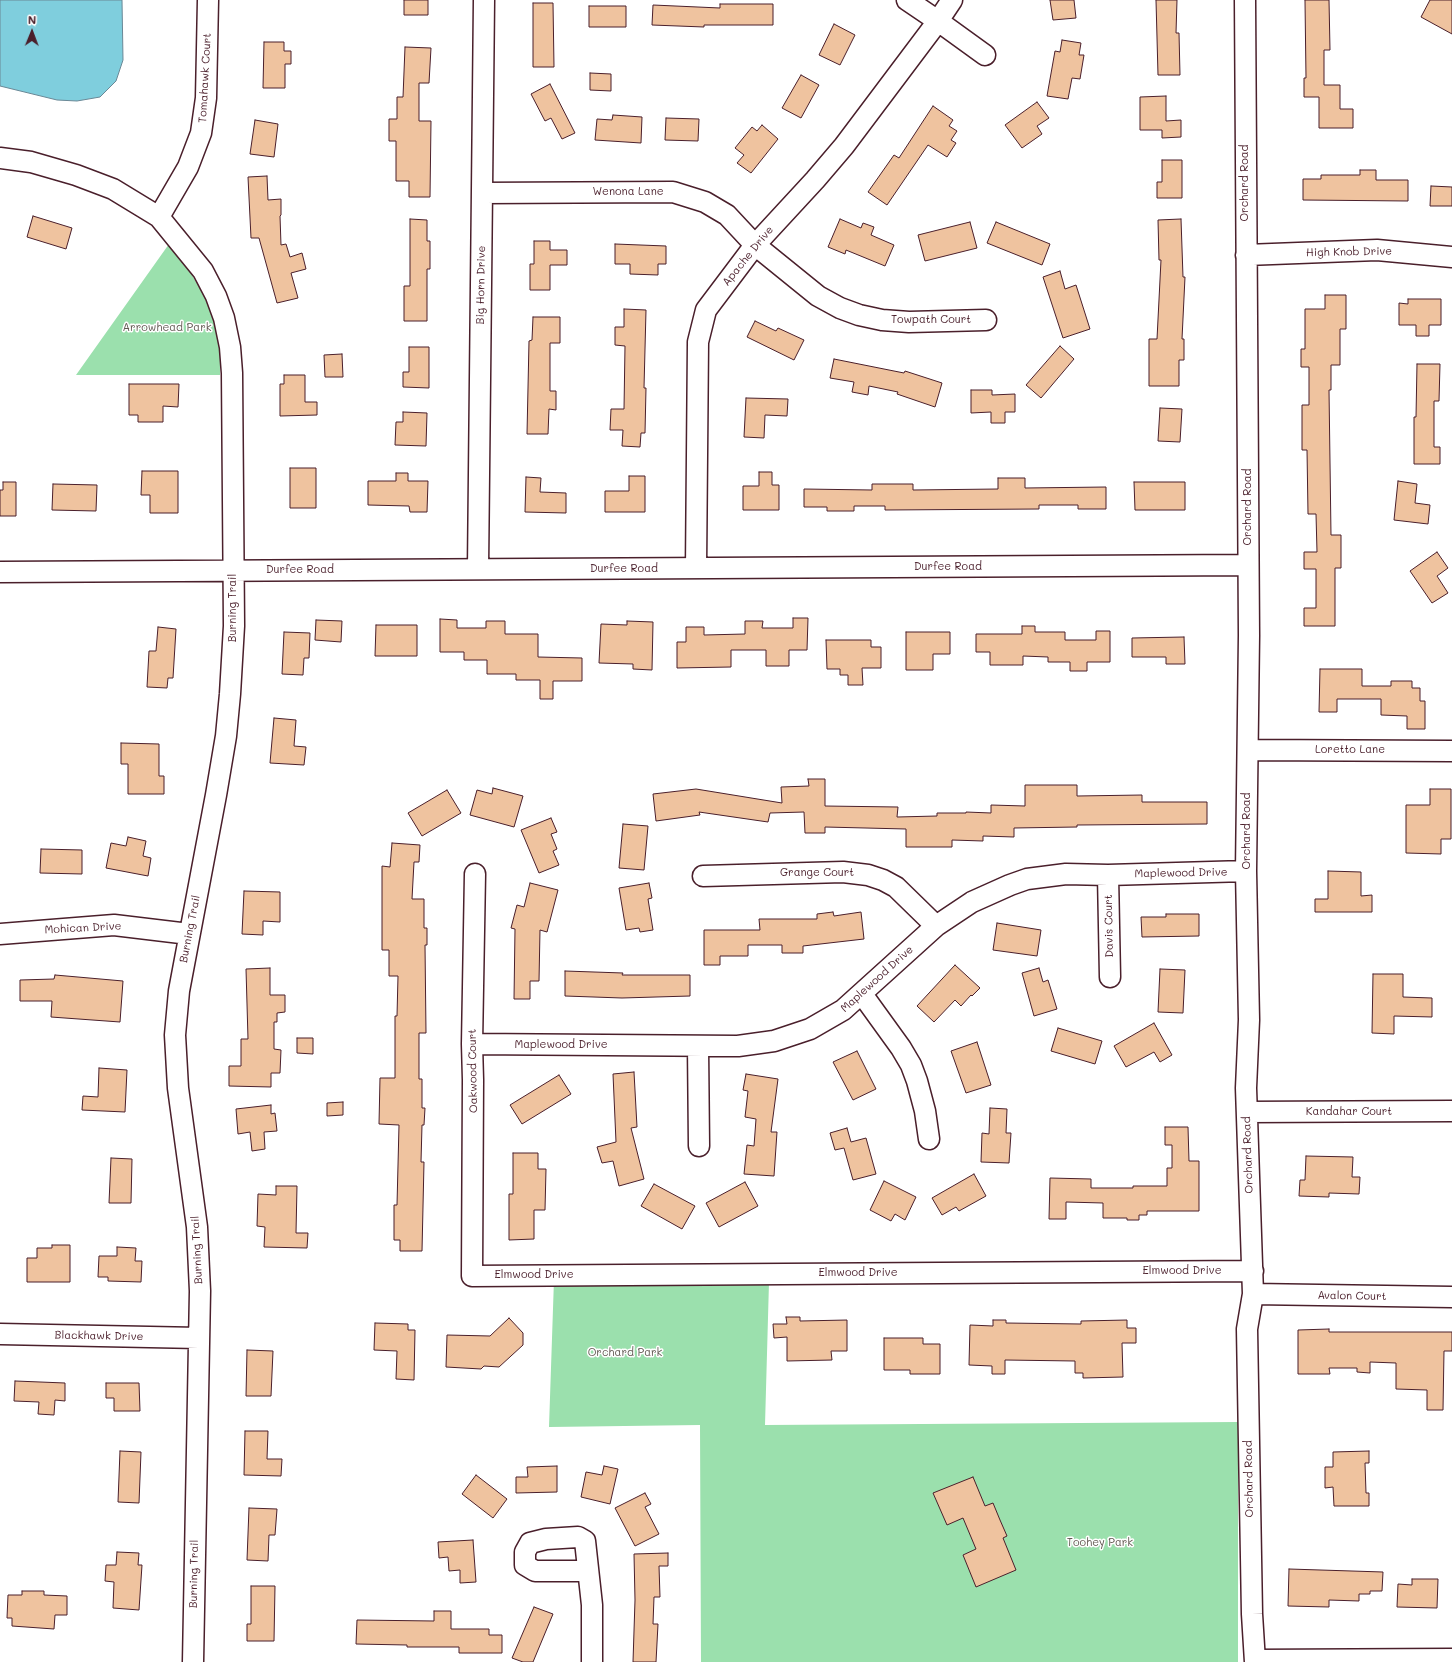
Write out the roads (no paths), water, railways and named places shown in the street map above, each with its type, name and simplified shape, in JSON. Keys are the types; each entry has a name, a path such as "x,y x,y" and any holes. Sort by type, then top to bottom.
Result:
{"street":[{"name":"Tomahawk Court","path":"159,217 188,167 201,133 206,98 208,0"},
{"name":"Big Horn Drive","path":"478,569 484,0"},
{"path":"907,0 938,20 985,55"},
{"name":"Apache Drive","path":"696,568 698,342 706,310 755,245 844,146 952,0"},
{"name":"Orchard Road","path":"1245,0 1248,565 1248,750 1246,871 1249,1020 1246,1088 1253,1271 1253,1294 1247,1329 1247,1345 1252,1614 1255,1661"},
{"name":"Burning Trail","path":"0,158 31,162 76,175 113,189 159,217 203,271 220,307 230,347 232,373 234,570 233,660 226,736 179,991 175,1056 197,1227 200,1291 193,1662"},
{"name":"Wenona Lane","path":"482,193 673,192 705,202 727,215 755,245"},
{"name":"Towpath Court","path":"755,245 818,296 840,308 860,315 882,320 909,322 986,320"},
{"name":"High Knob Drive","path":"1246,255 1377,250 1452,258"},
{"name":"Durfee Road","path":"0,572 1248,565"},
{"name":"Loretto Lane","path":"1248,750 1452,751"},
{"name":"Maplewood Drive","path":"472,1044 754,1045 793,1035 828,1020 862,994 936,926 972,902 992,892 1021,881 1066,874 1108,875 1246,871"},
{"name":"Grange Court","path":"703,876 843,872 868,875 883,880 896,887 936,926"},
{"name":"Oakwood Court","path":"472,1267 474,1080 472,1044 475,874"},
{"name":"Davis Court","path":"1108,875 1110,977"},
{"name":"Mohican Drive","path":"0,934 114,925 189,934"},
{"path":"862,994 901,1048 910,1064 917,1081 929,1139"},
{"path":"698,1046 699,1146"},
{"name":"Kandahar Court","path":"1247,1112 1452,1111"},
{"name":"Elmwood Drive","path":"472,1267 472,1276 1253,1271"},
{"name":"Avalon Court","path":"1253,1294 1452,1298"},
{"name":"Blackhawk Drive","path":"0,1334 199,1338"},
{"path":"588,1571 535,1571 525,1565 524,1552 530,1543 546,1539 578,1537 584,1541 588,1571 592,1605 592,1662"},
{"path":"1255,1661 1390,1661 1452,1659"}],"water":[{"path":"0,0 122,0 123,60 116,81 100,97 77,101 57,100 0,86"}],"park label":[{"name":"Arrowhead Park","path":"167,328"},
{"name":"Orchard Park","path":"625,1353"},
{"name":"Toohey Park","path":"1100,1543"}]}
